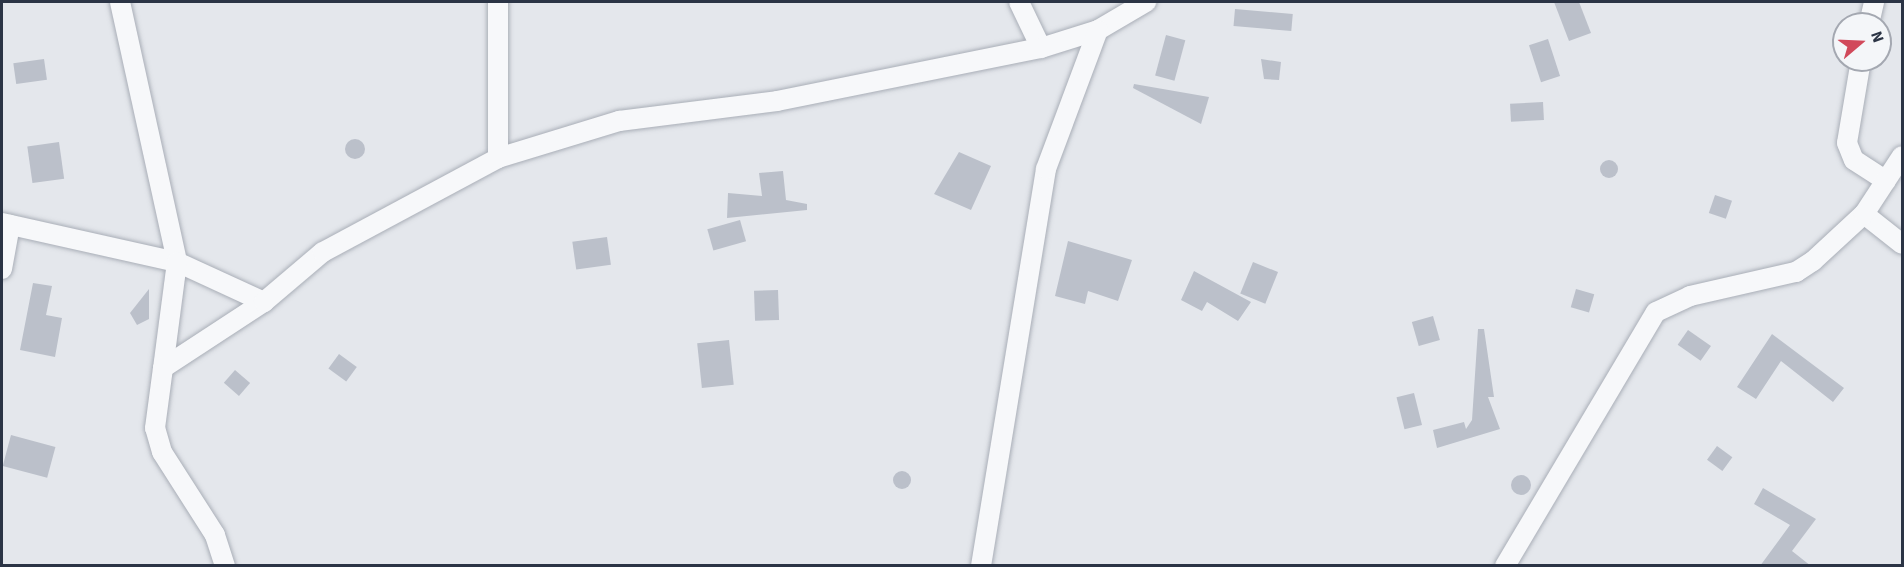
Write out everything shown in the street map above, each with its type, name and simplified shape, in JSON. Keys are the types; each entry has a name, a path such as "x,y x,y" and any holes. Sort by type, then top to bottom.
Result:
{"street":[{"path":"120,2 177,262 155,428 162,452 215,535 225,566"},
{"path":"498,2 498,158"},
{"path":"1019,2 1041,48"},
{"path":"163,368 264,302 322,252 498,158 619,121 777,101 1041,48 1098,30 1141,3"},
{"path":"981,566 1046,169 1098,30"},
{"path":"1859,72 1847,143 1854,160 1886,180"},
{"path":"1505,566 1656,312 1690,296 1796,272 1864,214 1902,156"},
{"path":"1864,214 1902,244"},
{"path":"2,269 6,224 177,262 264,302"}],"building":[{"path":"1554,2 1579,2 1591,33 1569,41"},
{"path":"1235,9 1293,14 1291,31 1234,26"},
{"path":"1166,35 1185,40 1174,81 1155,76"},
{"path":"1548,39 1560,76 1541,82 1529,45"},
{"path":"44,59 47,80 16,84 13,63"},
{"path":"1261,59 1281,62 1279,80 1264,79"},
{"path":"1134,84 1209,97 1201,124 1133,88"},
{"path":"1543,102 1544,120 1511,122 1510,104"},
{"path":"355,139 362,142 365,149 362,156 355,159 348,156 345,149 348,142"},
{"path":"59,142 64,179 32,183 27,146"},
{"path":"959,152 991,166 971,210 934,194"},
{"path":"1605,160 1613,160 1618,165 1616,176 1605,178 1600,173 1600,165"},
{"path":"783,171 786,200 807,204 807,210 727,218 728,193 762,196 759,173"},
{"path":"1715,195 1732,201 1726,219 1709,213"},
{"path":"740,220 746,241 713,251 707,229"},
{"path":"607,237 611,265 576,270 572,242"},
{"path":"1068,241 1132,260 1118,301 1088,291 1085,304 1055,296"},
{"path":"1253,262 1278,272 1265,304 1240,294"},
{"path":"1194,271 1251,302 1238,321 1207,302 1202,311 1181,300"},
{"path":"33,283 52,286 46,315 62,318 55,357 20,350"},
{"path":"149,289 149,319 137,325 130,313"},
{"path":"1576,289 1594,294 1589,313 1571,307"},
{"path":"778,290 779,320 755,321 754,291"},
{"path":"1433,316 1440,340 1419,346 1412,322"},
{"path":"1478,329 1484,329 1494,397 1488,397 1500,429 1437,448 1433,430 1464,422 1466,429 1472,420"},
{"path":"1688,330 1711,346 1701,361 1678,345"},
{"path":"1772,334 1844,388 1833,402 1781,361 1756,399 1737,387"},
{"path":"729,340 734,385 702,388 697,343"},
{"path":"339,354 357,367 346,381 328,369"},
{"path":"235,370 250,383 239,396 224,383"},
{"path":"1414,393 1422,425 1405,429 1397,397"},
{"path":"11,435 55,447 47,478 3,466"},
{"path":"1717,446 1732,457 1722,471 1707,460"},
{"path":"898,471 906,471 911,476 909,487 898,489 893,484 893,476"},
{"path":"1521,475 1528,478 1531,485 1528,492 1521,495 1514,492 1511,485 1514,478"},
{"path":"1763,488 1816,519 1792,551 1811,566 1760,566 1790,525 1754,504"}]}
